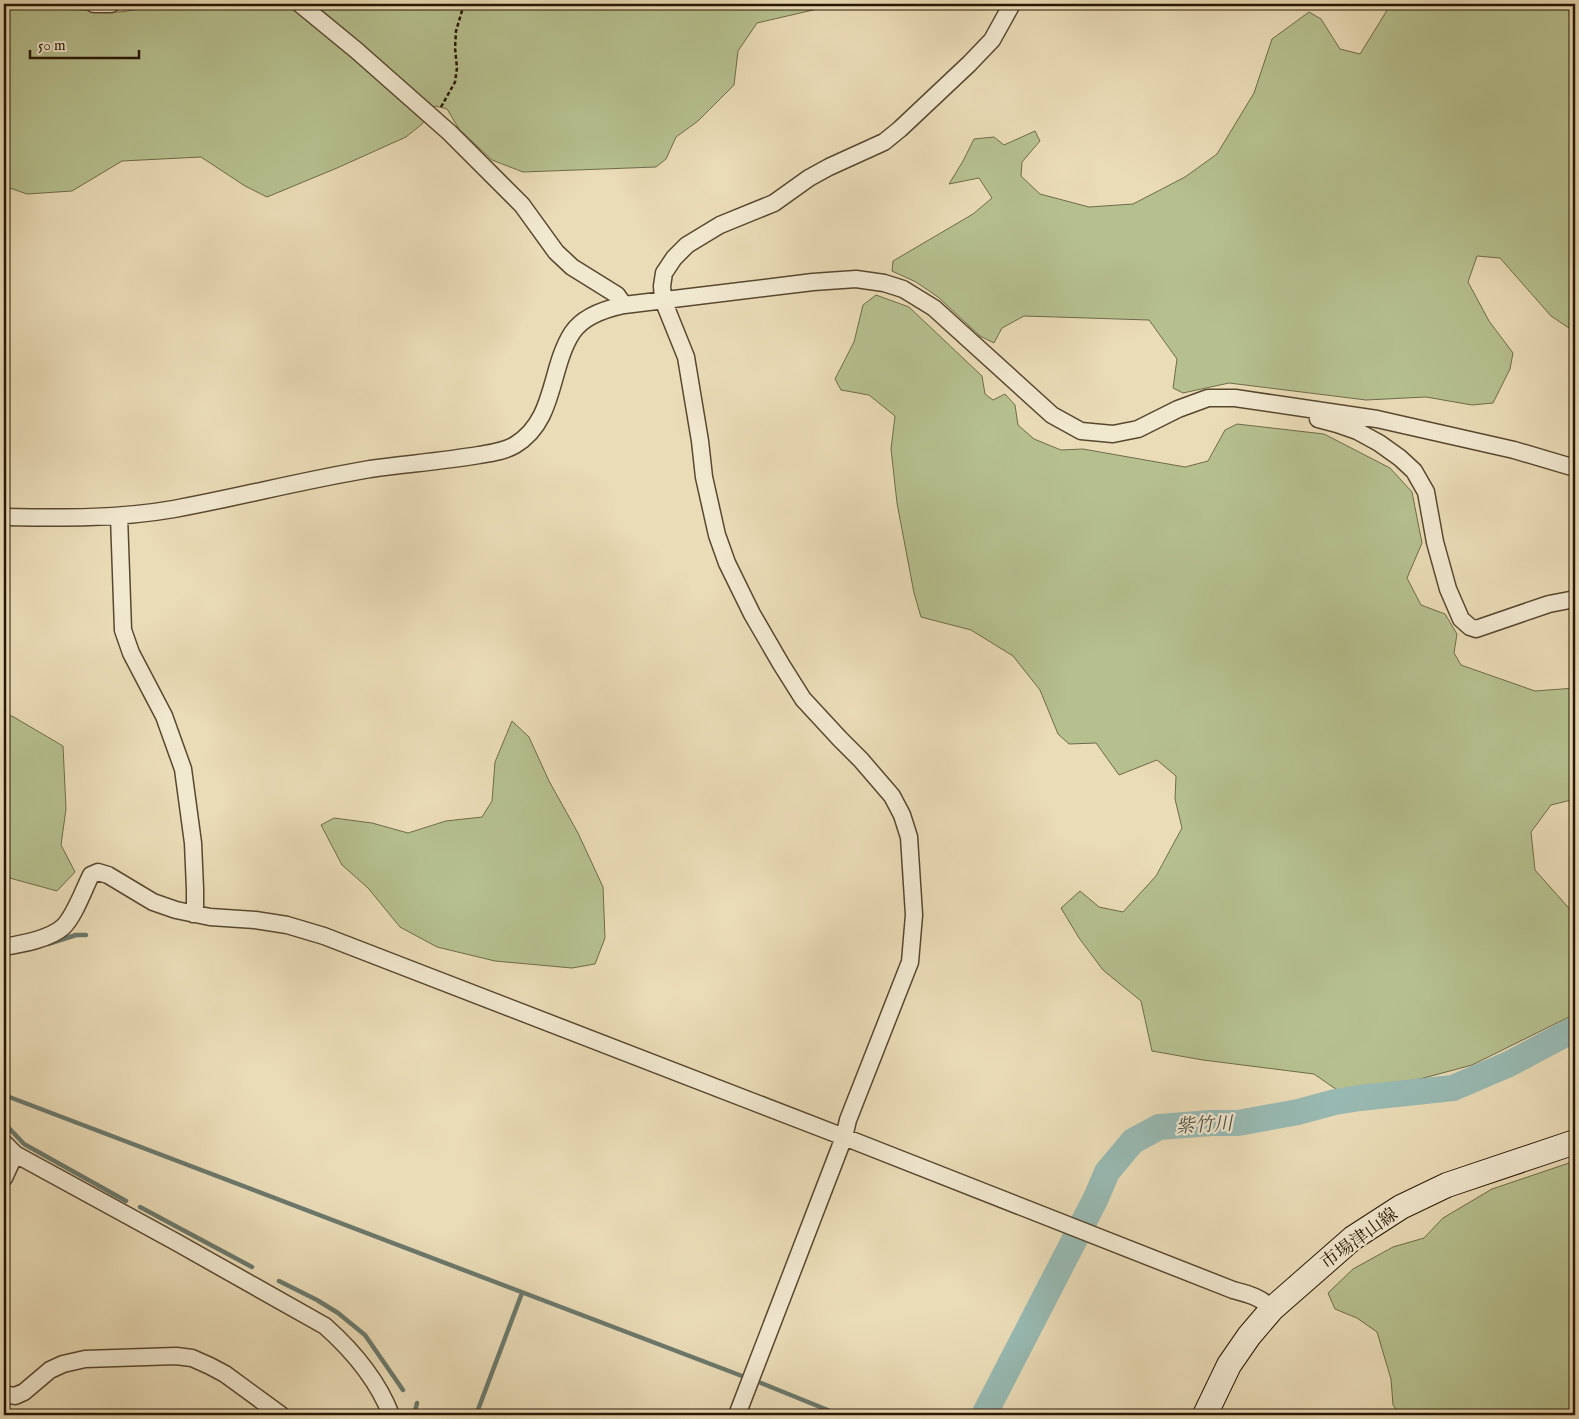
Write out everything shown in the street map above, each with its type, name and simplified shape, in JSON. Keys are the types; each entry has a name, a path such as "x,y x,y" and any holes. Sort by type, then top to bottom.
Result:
{"main road":[{"name":"市場津山線","path":"1206,1415 1229,1365 1249,1336 1272,1309 1353,1238 1400,1207 1447,1185 1575,1142"}],"street":[{"path":"94,4 112,4"},
{"path":"300,4 356,50 434,119 522,205 556,252 572,267 617,295 624,305"},
{"path":"738,1415 844,1137 848,1120 910,962 914,915 909,837 902,816 892,796 803,699 762,631 726,563 717,535 704,477 700,440 686,357 663,300 662,286 664,273 674,258 687,245 720,225 774,202 808,178 884,142 969,64 992,40 1012,4"},
{"path":"4,517 83,518 119,516 173,509 372,469 449,460 495,452 514,446 529,435 541,419 549,401 562,354 572,332 586,319 603,310 663,300 813,282 856,279 884,283 904,290 934,308 1052,415 1081,432 1113,434 1138,429 1178,409 1208,398 1235,398 1377,419 1505,448 1575,468"},
{"path":"1309,408 1316,418 1350,429 1379,443 1414,471 1426,492 1435,542 1448,589 1461,619 1470,627 1476,629 1549,604 1575,599"},
{"path":"119,516 123,630 131,653 164,716 183,769 193,843 195,889 193,914"},
{"path":"4,947 24,944 50,935 63,927 71,917 91,875 98,872 108,875 153,902 176,910 210,917 255,920 287,925 324,936 1233,1290 1255,1296 1266,1302 1272,1309"},
{"path":"4,1178 10,1149 325,1326 340,1339 358,1361 385,1399 391,1415"},
{"path":"4,1394 15,1396 24,1392 50,1370 63,1364 84,1359 176,1356 192,1358 225,1374 281,1415"}],"path":[{"path":"434,119 455,82 457,68 456,31 464,4"}],"green space":[{"path":"4,4 32,4 43,8 120,12 175,4 839,4 757,23 738,51 734,85 698,121 676,137 666,159 656,167 523,172 492,160 459,129 447,109 435,106 422,124 406,137 267,197 245,186 201,157 122,161 72,191 27,194 4,186"},
{"path":"1388,4 1575,4 1575,332 1551,316 1500,258 1477,256 1468,282 1489,321 1513,353 1510,369 1493,403 1472,405 1426,397 1366,400 1229,383 1183,393 1173,388 1177,359 1149,320 1024,316 1002,328 994,343 980,336 938,297 916,282 892,271 893,261 973,214 992,198 979,178 949,184 974,139 994,137 1004,145 1035,131 1040,141 1022,162 1021,176 1040,194 1089,207 1133,204 1185,177 1217,154 1254,93 1272,39 1309,12 1321,19 1340,49 1360,54 1386,12"},
{"path":"876,295 909,307 982,376 985,394 993,400 1005,394 1015,405 1018,425 1034,439 1061,450 1083,449 1185,467 1208,461 1225,430 1237,424 1324,434 1390,468 1412,492 1422,543 1407,578 1421,605 1445,614 1457,634 1454,653 1461,665 1535,691 1575,688 1575,799 1551,805 1531,832 1535,870 1575,915 1575,1014 1472,1065 1420,1079 1340,1092 1314,1074 1203,1060 1152,1051 1141,1001 1103,970 1079,938 1061,908 1080,891 1099,907 1123,912 1156,876 1182,828 1175,799 1176,776 1157,760 1119,775 1096,743 1069,744 1058,734 1040,690 1013,656 971,630 921,617 914,593 897,503 891,449 895,416 869,395 841,390 835,379 854,342 863,305"},
{"path":"4,716 12,716 63,746 66,809 61,845 75,872 57,891 6,877 4,873"},
{"path":"512,721 529,737 549,781 578,833 603,887 605,938 595,964 572,968 495,961 437,947 400,927 368,888 342,865 321,825 334,818 372,823 408,833 446,821 482,817 492,801 495,762"},
{"path":"1575,1161 1575,1415 1400,1415 1393,1405 1391,1379 1377,1332 1357,1318 1335,1309 1328,1293 1353,1269 1393,1247 1424,1238 1443,1218 1492,1189"}],"waterway":[{"path":"48,944 76,935 86,935"},
{"name":"紫竹川","path":"984,1415 1096,1198 1107,1172 1133,1141 1159,1127 1238,1123 1298,1112 1335,1102 1453,1088 1509,1064 1575,1029"},
{"path":"4,1095 742,1376"},
{"path":"4,1118 7,1126 24,1144 126,1201"},
{"path":"140,1207 252,1267"},
{"path":"279,1281 338,1313 365,1335 403,1390"},
{"path":"476,1415 522,1293"},
{"path":"761,1383 840,1415"},
{"path":"414,1415 417,1403"}]}
